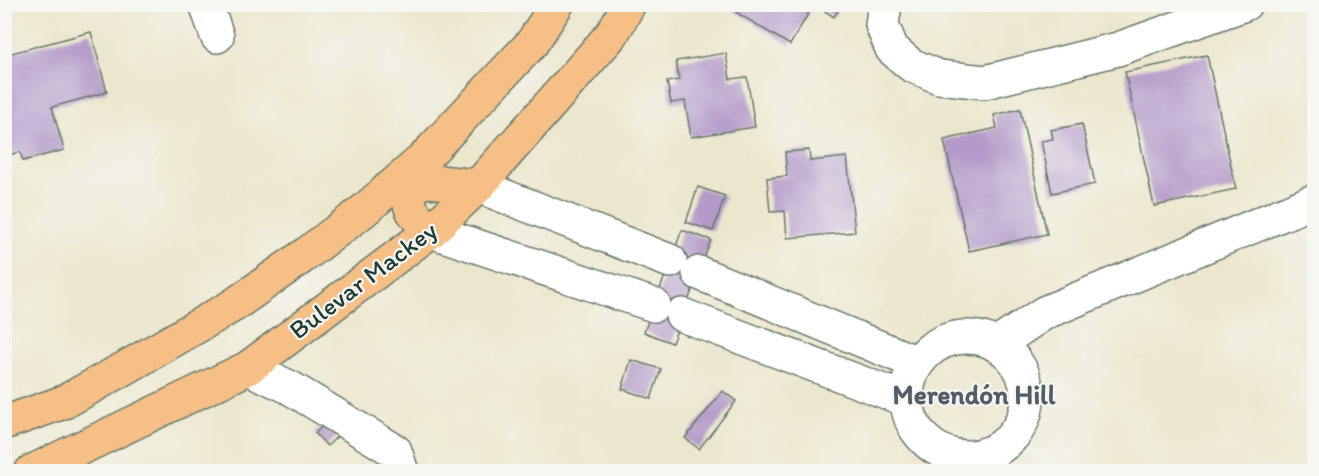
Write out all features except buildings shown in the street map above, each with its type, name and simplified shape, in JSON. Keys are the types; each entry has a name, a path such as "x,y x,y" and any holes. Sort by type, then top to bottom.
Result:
{"main road":[{"path":"4,423 64,402 234,305 305,255 408,177 532,43 558,4"},
{"name":"Bulevar Mackey","path":"31,471 248,368 431,231 478,186 612,34 629,4"},
{"path":"408,177 478,186"},
{"path":"408,177 408,206 431,231"}],"street":[{"path":"206,4 217,36"},
{"path":"885,4 882,25 892,49 911,65 939,76 985,82 1118,49 1245,4"},
{"path":"478,186 684,267 917,363"},
{"path":"996,345 1044,313 1314,201"},
{"path":"431,231 668,310 907,400"},
{"path":"968,336 996,345 1005,350 1019,365 1026,384 1027,403 1022,423 1011,439 1003,461 956,456 936,460 911,420 907,400 909,380 917,363 931,348 949,339 968,336"},
{"path":"248,368 289,387 395,451 402,471"}],"district":[{"name":"Merendón Hill","path":"974,394"}]}
